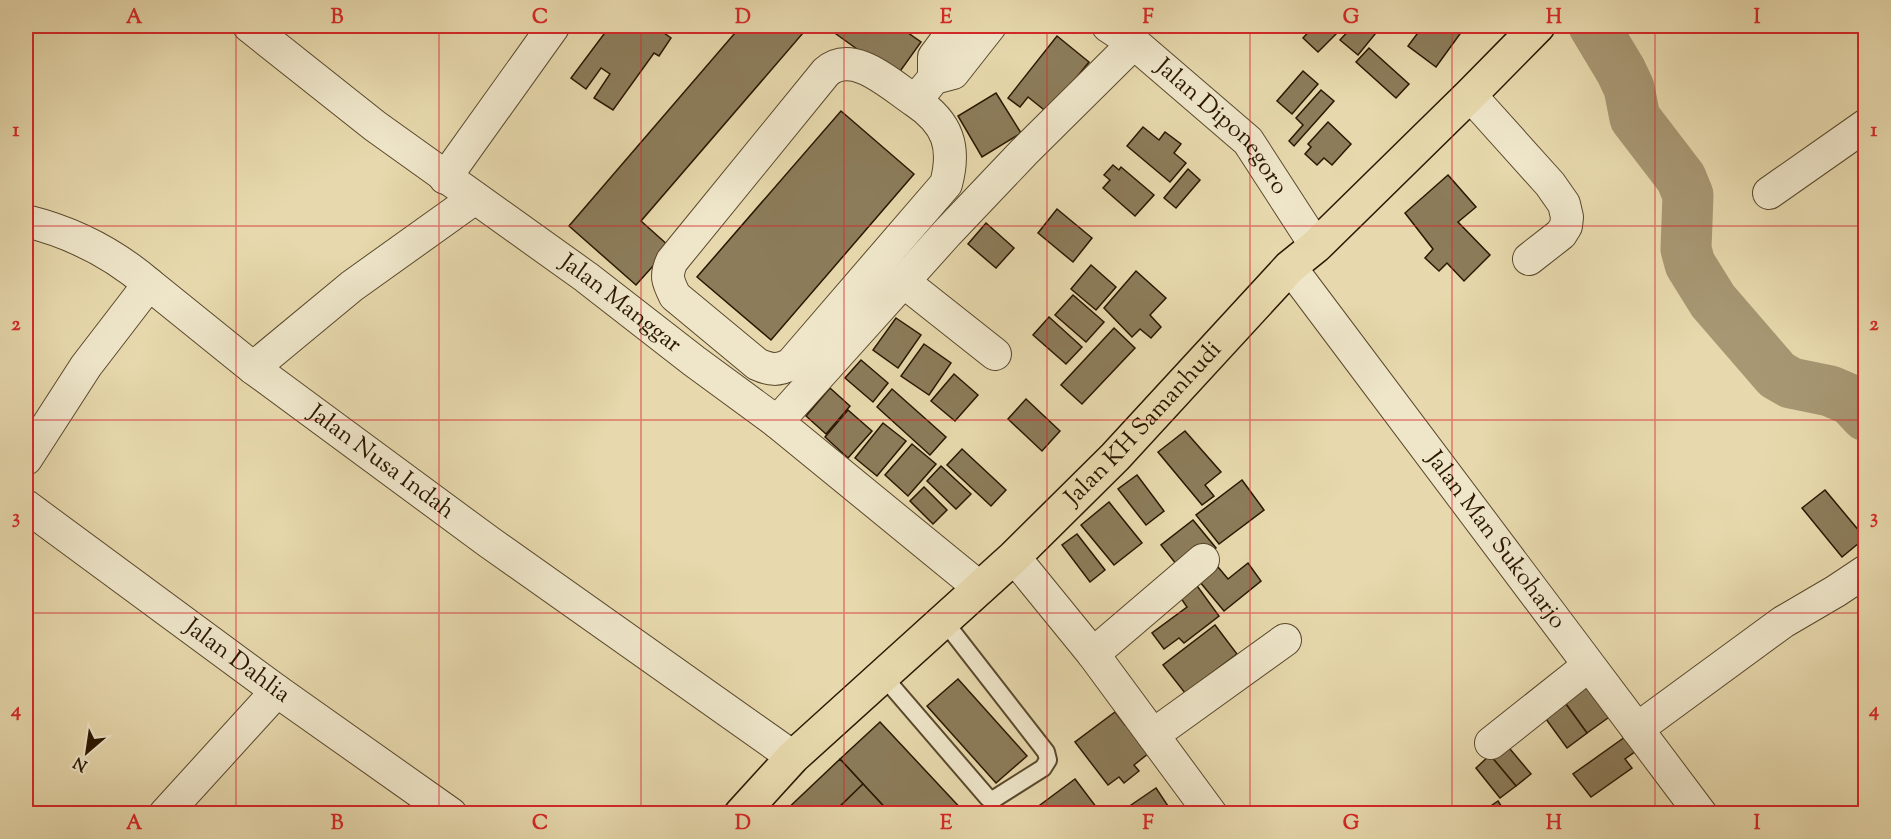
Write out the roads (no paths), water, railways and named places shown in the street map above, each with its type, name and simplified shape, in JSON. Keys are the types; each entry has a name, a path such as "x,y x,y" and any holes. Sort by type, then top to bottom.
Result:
{"main road":[{"name":"Jalan KH Samanhudi","path":"741,813 793,757 1014,557 1115,457 1290,267 1316,246 1538,26"}],"street":[{"name":"Jalan Manggar","path":"249,26 375,126 586,277 777,422 980,588"},
{"path":"957,26 934,57 924,90 930,112 940,124 950,146 951,165 946,184 791,364 781,370 769,370 757,364 675,296 669,284 667,271 672,261 834,65 843,63 858,65 877,76 924,90 953,73 990,26"},
{"path":"445,178 553,27"},
{"path":"777,422 1024,152 1115,30"},
{"name":"Jalan Diponegoro","path":"1115,30 1248,141 1316,246"},
{"path":"1470,95 1550,184 1564,204 1568,217 1561,234 1529,259"},
{"path":"1769,193 1866,125"},
{"path":"253,368 352,286 475,198"},
{"name":"Jalan Nusa Indah","path":"26,221 49,227 104,252 132,270 253,368 489,542 793,757"},
{"name":"Jalan Man Sukoharjo","path":"1290,267 1588,666 1701,813"},
{"path":"904,282 995,354"},
{"path":"26,459 86,366 149,284"},
{"name":"Jalan Dahlia","path":"26,506 277,692 451,813"},
{"path":"1014,557 1093,654 1211,813"},
{"path":"1093,654 1203,560"},
{"path":"1637,729 1783,622 1866,571"},
{"path":"1153,735 1285,640"},
{"path":"1491,742 1588,666"},
{"path":"165,813 277,692"}],"lane":[{"path":"883,676 988,798 994,799 1043,768 1048,760 1046,752 944,621"}],"waterway":[{"path":"1594,26 1629,88 1635,118 1681,178 1688,195 1686,249 1690,264 1713,301 1777,375 1791,383 1830,391 1851,400 1866,416"}]}
